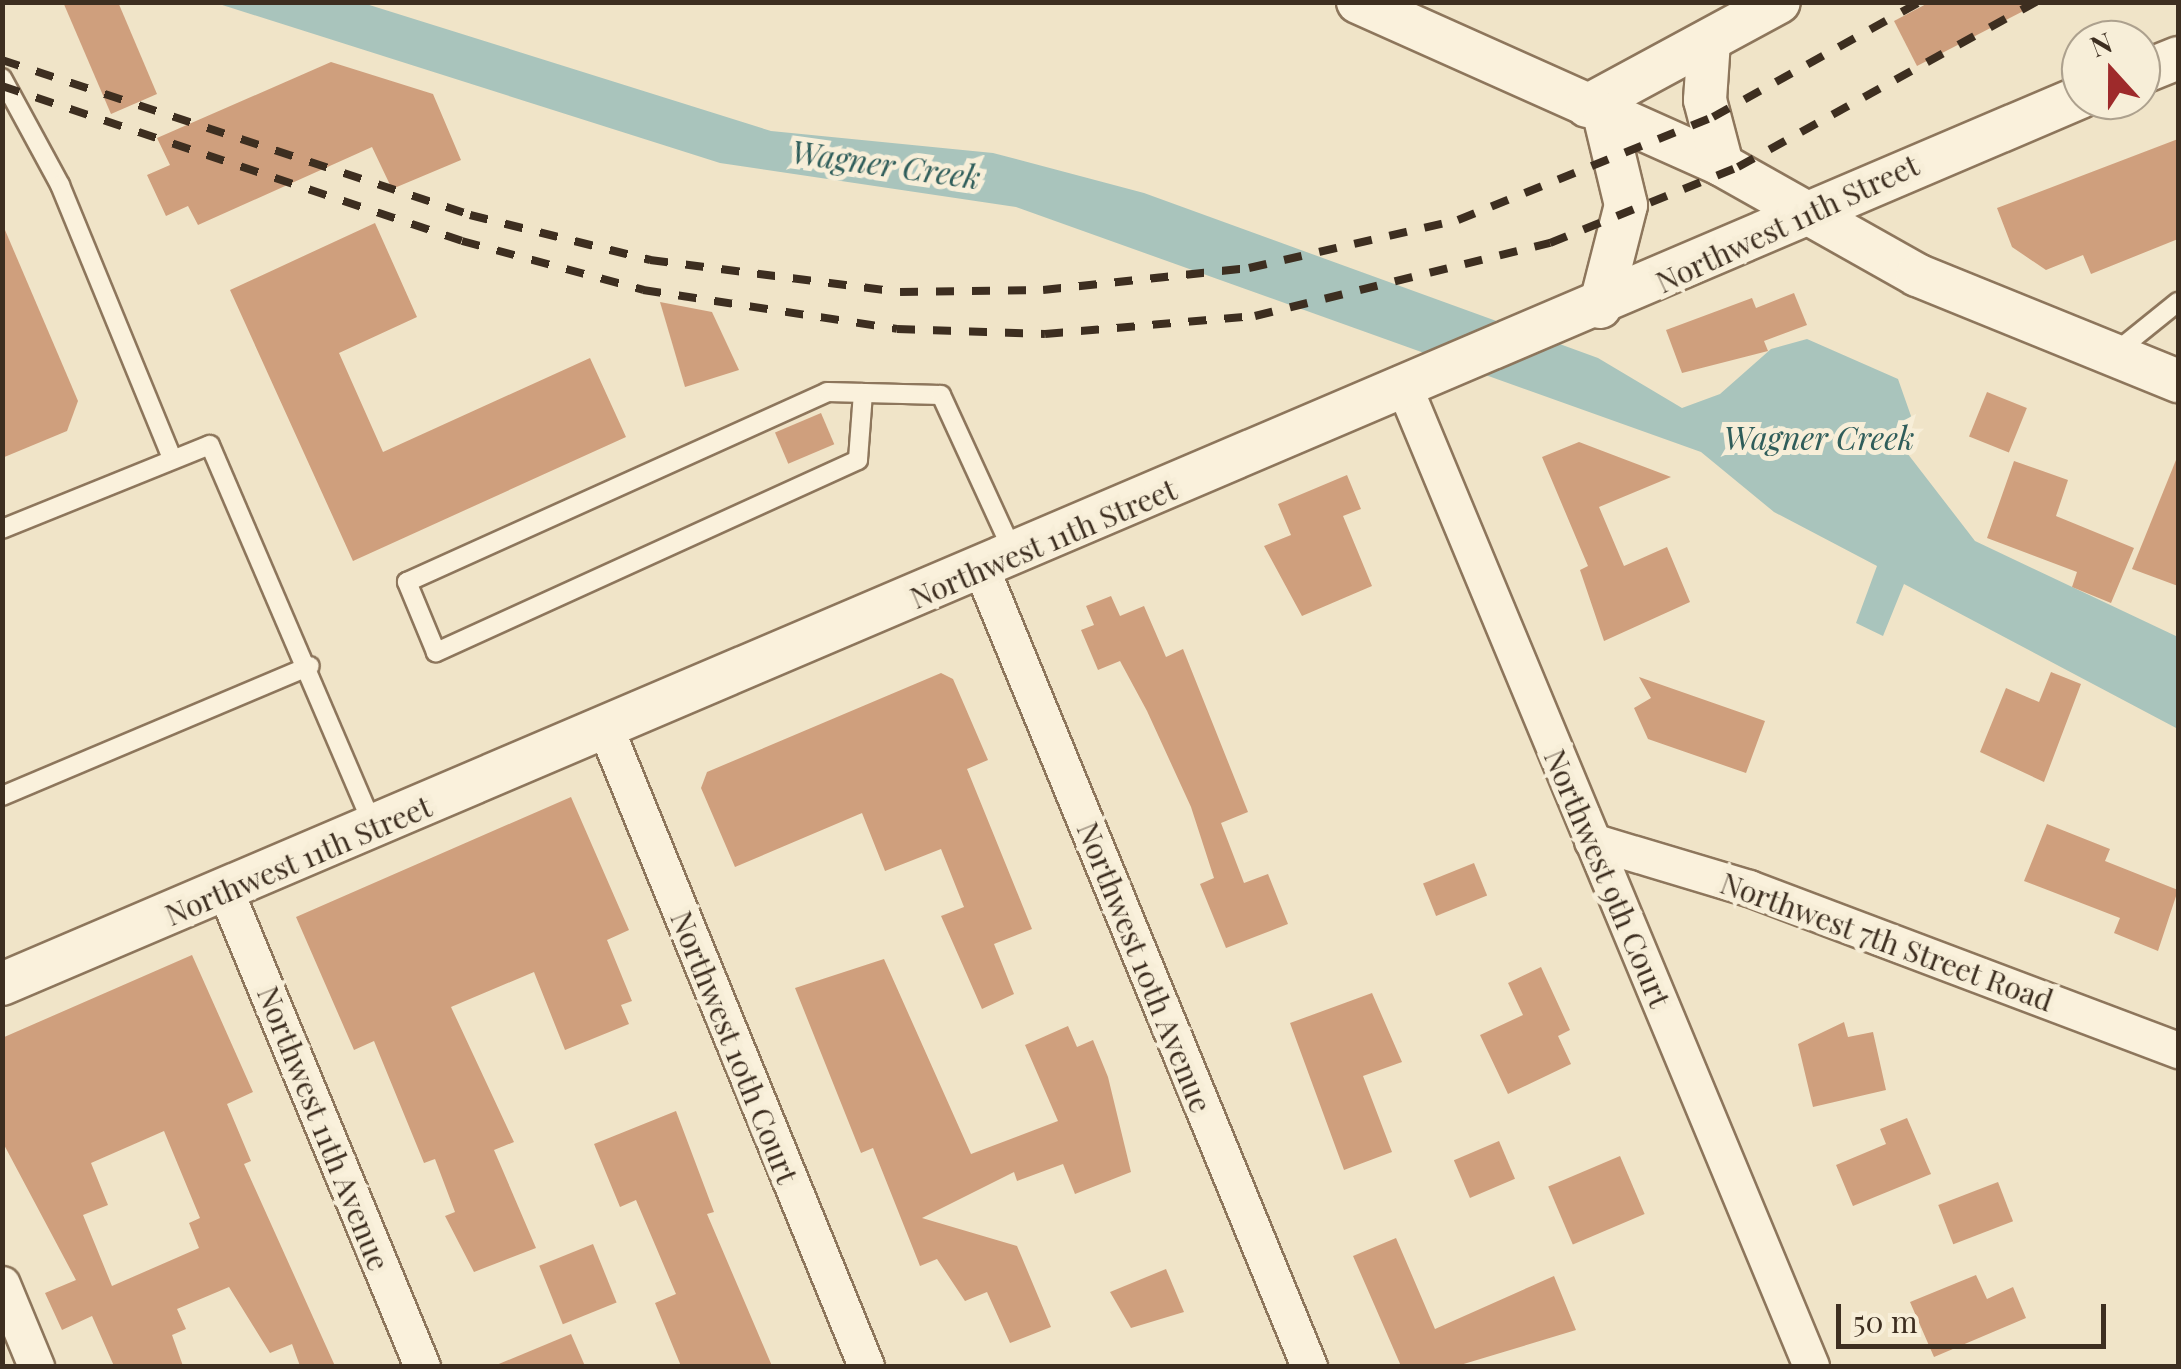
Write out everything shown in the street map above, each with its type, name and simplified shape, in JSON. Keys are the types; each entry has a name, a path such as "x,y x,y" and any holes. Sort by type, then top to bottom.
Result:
{"street":[{"path":"1358,2 1722,166 1917,275 2178,380"},
{"path":"1596,110 1779,2"},
{"path":"1709,42 1704,100 1722,166"},
{"name":"Northwest 11th Street","path":"2,984 1600,307 2061,106"},
{"path":"1596,110 1626,205 1600,307"},
{"name":"Northwest 9th Court","path":"1420,383 1592,841 1811,1366"},
{"name":"Northwest 10th Avenue","path":"998,561 1309,1366"},
{"name":"Northwest 10th Court","path":"605,728 866,1366"},
{"name":"Northwest 7th Street Road","path":"1592,841 1749,888 2178,1050"},
{"name":"Northwest 11th Avenue","path":"225,890 422,1366"},
{"path":"2,1284 36,1366"}],"lane":[{"path":"2,78 60,185 172,458"},
{"path":"2112,355 2178,302"},
{"path":"863,393 858,460 436,652 407,582 827,392 941,395 998,561"},
{"path":"2,529 210,444 310,666 374,829"},
{"path":"2,796 310,666"}],"water":[{"name":"Wagner Creek","path":"216,3 363,3 771,131 993,153 1144,193 1598,358 1682,408 1720,394 1771,349 1807,339 1898,379 1911,416 1904,449 1975,541 2178,637 2178,729 1904,584 1883,636 1856,623 1877,566 1774,512 1701,452 1016,207 720,163"}],"building":[{"path":"63,2 118,2 157,94 111,114"},
{"path":"1930,2 2041,2 1917,66 1894,21"},
{"path":"331,62 433,94 461,160 392,189 372,147 198,225 188,206 166,216 147,175 170,165 157,138"},
{"path":"2178,139 2178,239 2091,274 2083,255 2046,270 2012,247 1997,208"},
{"path":"2,223 78,401 67,431 2,458"},
{"path":"375,223 417,317 339,353 383,452 590,358 626,437 353,561 230,290"},
{"path":"1794,293 1807,325 1764,341 1768,351 1682,373 1666,330 1752,298 1756,308"},
{"path":"660,302 712,312 739,370 685,387"},
{"path":"1987,392 2027,408 2009,453 1969,437"},
{"path":"821,413 834,444 788,464 775,433"},
{"path":"1579,442 1671,477 1599,507 1624,566 1667,547 1690,602 1604,641 1580,570 1588,566 1542,457"},
{"path":"2178,455 2178,586 2132,569"},
{"path":"2014,461 2068,480 2056,516 2134,548 2111,603 2072,587 2077,572 1987,538"},
{"path":"1347,475 1361,509 1343,516 1372,586 1302,616 1264,546 1291,535 1278,504"},
{"path":"1111,596 1120,616 1144,606 1166,657 1183,649 1248,812 1221,823 1244,883 1268,874 1288,924 1226,948 1200,884 1214,878 1191,807 1120,661 1098,670 1081,630 1094,625 1086,606"},
{"path":"2051,672 2081,684 2044,782 1980,752 2006,688 2039,702"},
{"path":"941,673 953,679 988,760 967,769 1032,929 994,944 1014,994 982,1009 941,916 964,907 941,849 885,871 862,813 735,867 701,788 707,772"},
{"path":"1639,677 1765,721 1746,773 1648,739 1634,708 1651,698"},
{"path":"571,797 629,930 607,940 632,1001 621,1005 629,1024 565,1050 534,972 451,1007 514,1142 494,1150 536,1248 474,1272 445,1216 455,1212 435,1159 424,1163 374,1041 354,1050 296,917"},
{"path":"2047,824 2110,849 2105,861 2178,890 2158,951 2114,933 2120,918 2024,881"},
{"path":"1474,863 1487,895 1436,916 1423,884"},
{"path":"192,955 253,1092 227,1104 251,1161 244,1164 335,1366 300,1366 292,1344 270,1353 229,1287 177,1309 186,1329 172,1335 183,1366 114,1366 92,1316 62,1330 45,1293 76,1280 2,1141 2,1038","holes":["164,1131 200,1218 189,1223 199,1248 112,1286 83,1215 108,1205 91,1163"]},
{"path":"884,959 971,1154 1058,1121 1025,1045 1068,1026 1077,1047 1093,1040 1108,1077 1131,1172 1075,1194 1063,1164 1017,1181 1014,1172 922,1218 1017,1246 1051,1327 1010,1343 987,1292 965,1301 937,1259 920,1266 873,1148 861,1153 795,988"},
{"path":"1541,967 1570,1030 1558,1036 1571,1064 1508,1094 1480,1035 1523,1015 1508,983"},
{"path":"1372,993 1402,1062 1363,1076 1392,1152 1344,1170 1290,1023"},
{"path":"1844,1022 1848,1037 1873,1032 1886,1090 1813,1107 1798,1044"},
{"path":"676,1111 714,1212 707,1214 772,1366 681,1366 655,1303 676,1294 636,1200 620,1207 594,1144"},
{"path":"1907,1118 1931,1174 1853,1206 1836,1165 1886,1144 1880,1129"},
{"path":"1499,1141 1515,1179 1470,1198 1454,1160"},
{"path":"1620,1156 1645,1214 1573,1244 1548,1186"},
{"path":"1998,1182 2013,1221 1953,1244 1938,1205"},
{"path":"1396,1238 1435,1329 1554,1276 1576,1330 1457,1366 1401,1366 1353,1256"},
{"path":"593,1244 617,1302 563,1324 539,1266"},
{"path":"1166,1269 1184,1312 1131,1328 1110,1292"},
{"path":"1976,1275 1987,1299 2013,1287 2026,1318 1934,1357 1910,1302"},
{"path":"571,1334 585,1366 494,1366"}],"railway":[{"path":"2,60 470,215 650,260 900,292 1043,290 1249,268 1458,220 1713,117 1920,2"},
{"path":"2,86 462,241 643,290 897,329 1045,334 1255,316 1550,243 1738,167 2036,2"}]}
